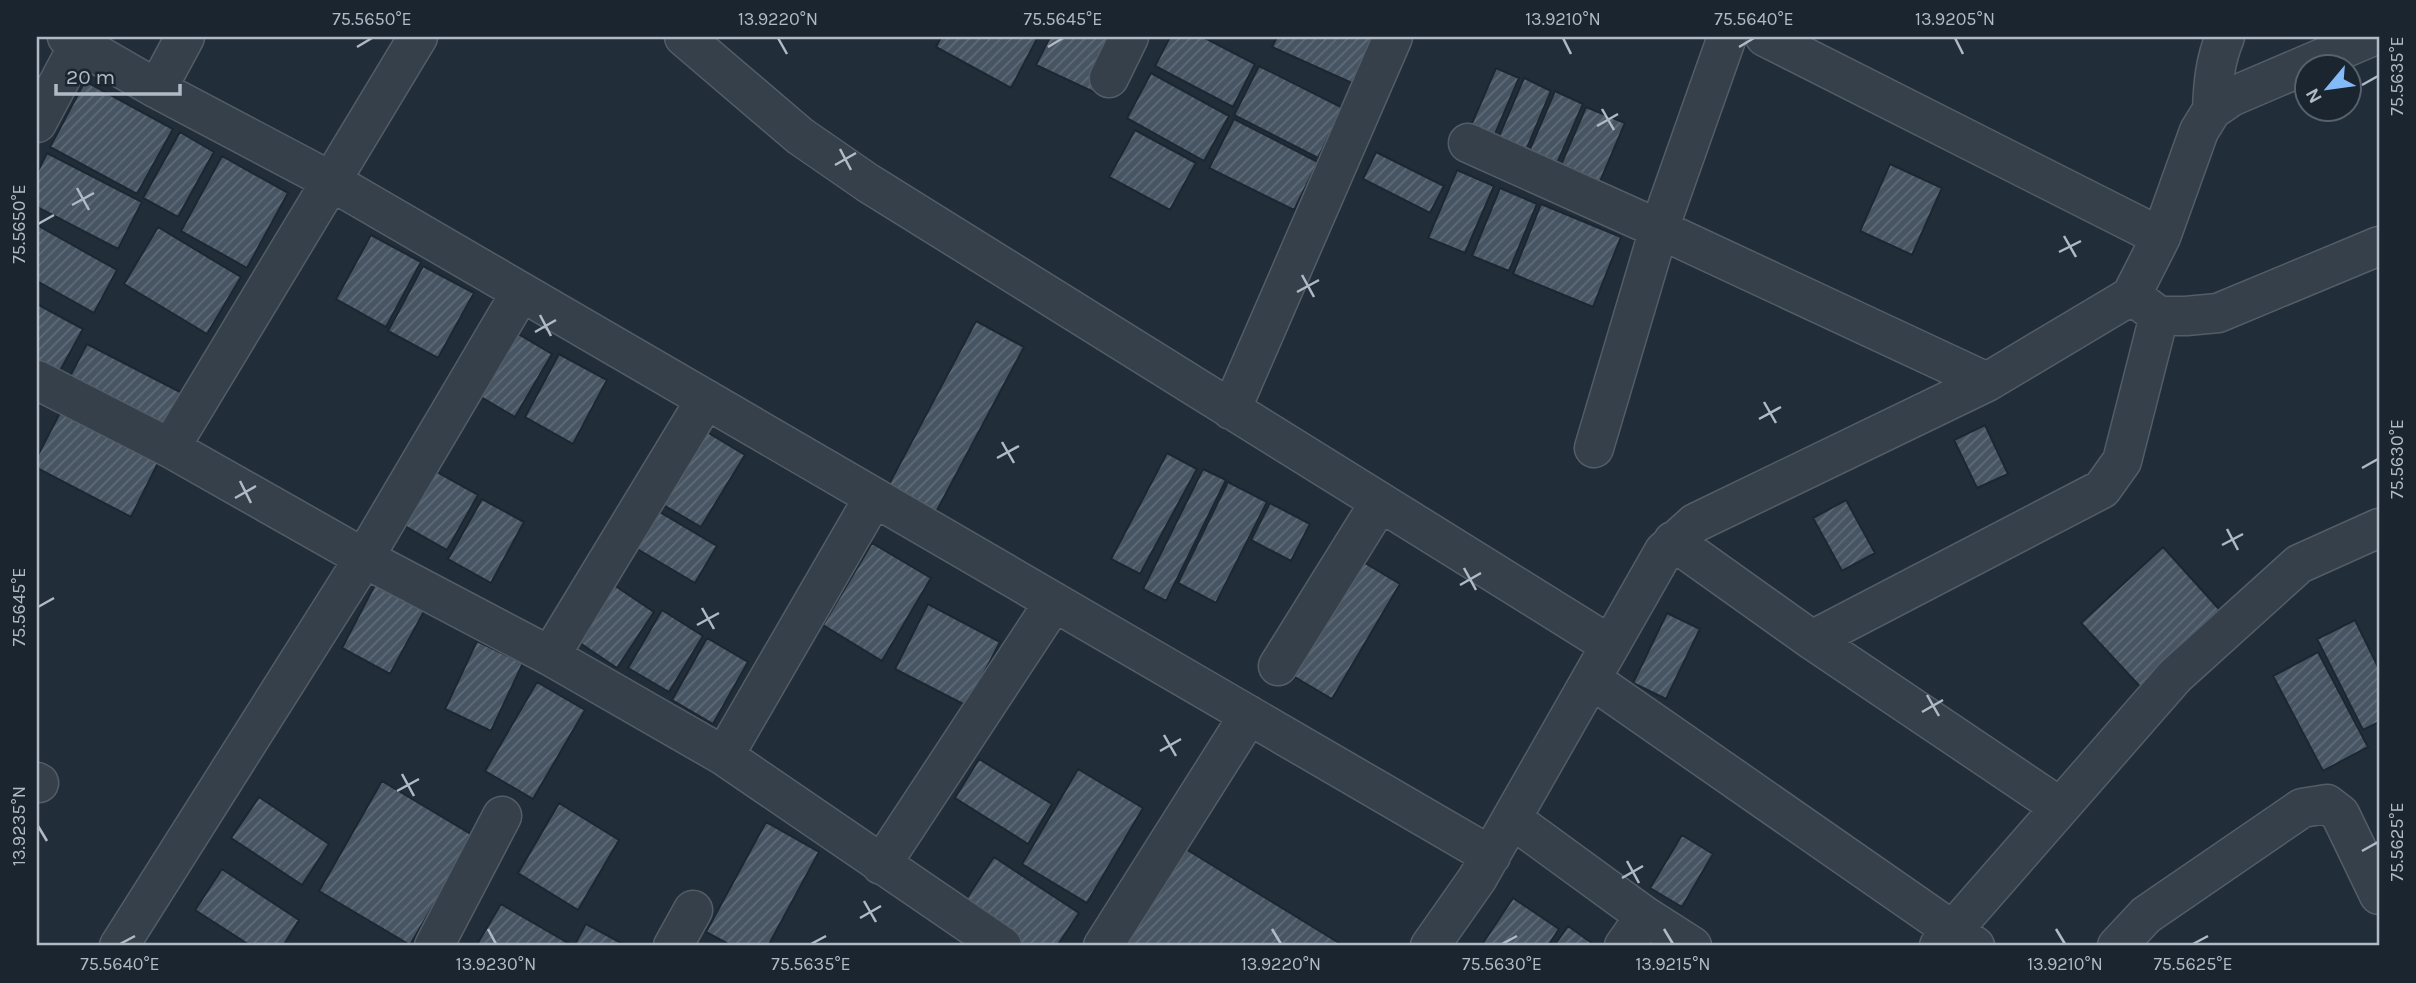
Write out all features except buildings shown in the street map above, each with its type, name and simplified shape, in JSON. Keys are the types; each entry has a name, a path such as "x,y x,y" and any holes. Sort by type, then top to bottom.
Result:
{"street":[{"path":"157,89 185,37"},
{"path":"170,448 329,180 418,37"},
{"path":"684,37 800,136 868,183 1611,645"},
{"path":"1110,78 1129,37"},
{"path":"1231,410 1393,37"},
{"path":"1594,449 1659,229 1727,37"},
{"path":"1765,37 2161,237"},
{"path":"2212,110 2219,51 2225,37"},
{"path":"1812,640 2102,489 2122,461 2145,306 2161,237 2199,131 2212,110 2231,97 2371,37"},
{"path":"37,123 73,40 157,89 329,180 1491,856"},
{"path":"1468,143 1987,382"},
{"path":"1430,946 1491,856 1664,551 1695,523 2145,306 2186,316 2218,313 2379,246"},
{"path":"120,946 364,558 521,292"},
{"path":"37,380 170,448 364,558 550,656 724,756 1002,946"},
{"path":"550,656 706,399"},
{"path":"724,756 874,497"},
{"path":"1278,666 1380,502"},
{"path":"1591,679 1955,941 2060,807 2175,676 2299,564 2379,528"},
{"path":"1673,541 1812,640 2060,807"},
{"path":"881,865 1054,601"},
{"path":"1103,946 1249,715"},
{"path":"2117,946 2146,915 2302,808 2327,804 2340,814 2379,895"},
{"path":"434,946 502,816"},
{"path":"1512,819 1635,931 1692,946"},
{"path":"673,946 693,910"}]}
